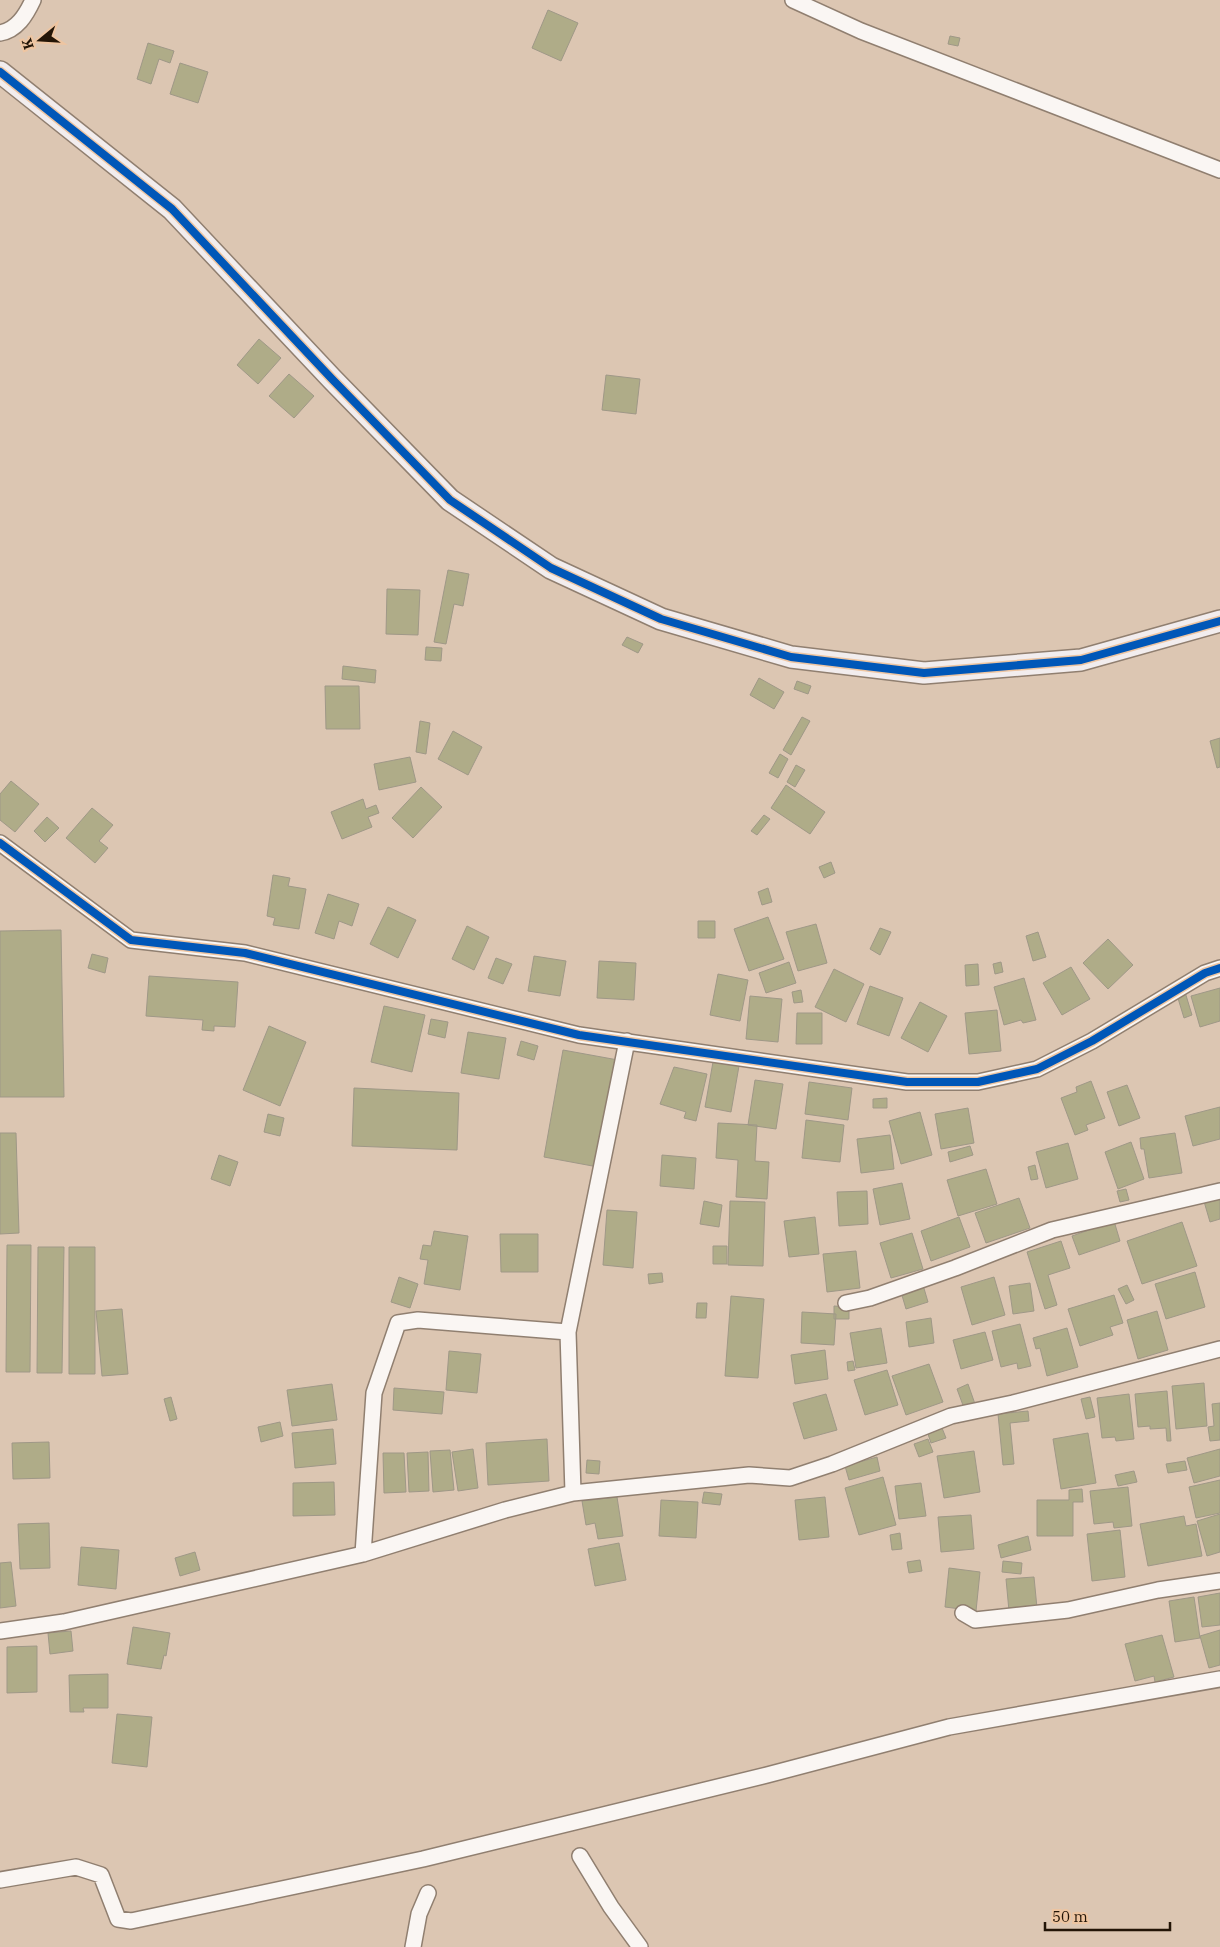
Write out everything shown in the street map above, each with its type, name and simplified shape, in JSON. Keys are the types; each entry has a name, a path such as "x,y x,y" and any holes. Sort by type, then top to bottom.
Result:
{"street":[{"path":"0,33 12,30 27,14 33,0"},
{"path":"794,0 861,31 1220,170"},
{"path":"0,72 172,209 332,380 450,500 552,568 661,619 791,657 924,673 1081,660 1220,621"},
{"path":"0,843 131,940 245,953 579,1034 907,1082 978,1082 1037,1069 1092,1041 1206,972 1220,968"},
{"path":"573,1493 568,1332 626,1041"},
{"path":"846,1303 870,1298 955,1268 1052,1230 1220,1191"},
{"path":"363,1554 374,1394 398,1323 418,1320 568,1332"},
{"path":"0,1631 64,1622 363,1554 505,1510 573,1493 749,1476 790,1478 832,1464 951,1416 1013,1403 1220,1349"},
{"path":"963,1613 974,1620 1068,1610 1158,1590 1220,1581"},
{"path":"0,1880 76,1867 88,1870 101,1875 118,1919 131,1920 423,1859 767,1776 949,1727 1220,1679"},
{"path":"580,1856 611,1907 640,1947"},
{"path":"413,1947 419,1914 428,1894"}],"building":[{"path":"548,10 578,23 561,61 532,48"},
{"path":"950,36 960,38 958,46 948,44"},
{"path":"148,43 174,51 170,63 159,59 151,84 137,79"},
{"path":"180,63 208,72 198,103 170,94"},
{"path":"259,339 281,358 258,384 237,365"},
{"path":"289,374 314,396 294,418 269,396"},
{"path":"606,375 640,379 636,414 602,410"},
{"path":"448,570 469,574 463,606 454,604 446,644 434,642"},
{"path":"387,589 420,590 418,635 386,634"},
{"path":"627,637 643,644 638,653 622,645"},
{"path":"426,647 442,648 441,661 425,660"},
{"path":"343,666 376,670 375,683 342,679"},
{"path":"759,678 784,692 774,709 750,695"},
{"path":"797,681 811,686 808,694 794,689"},
{"path":"325,686 359,686 360,729 326,729"},
{"path":"802,717 810,721 791,755 783,750"},
{"path":"420,721 430,723 426,754 416,752"},
{"path":"453,731 482,747 468,775 438,759"},
{"path":"1220,738 1220,767 1217,768 1210,741"},
{"path":"780,754 788,759 778,778 769,773"},
{"path":"410,757 416,782 379,790 374,764"},
{"path":"796,765 805,770 795,787 787,782"},
{"path":"11,781 39,804 15,832 0,820 0,794"},
{"path":"786,785 825,812 810,834 771,808"},
{"path":"421,787 442,807 413,838 392,818"},
{"path":"363,799 366,809 376,805 379,813 368,817 372,827 342,839 331,812"},
{"path":"92,808 113,825 99,841 108,848 95,863 66,838"},
{"path":"764,815 770,819 757,835 751,831"},
{"path":"47,817 59,828 45,842 34,831"},
{"path":"831,862 835,873 824,878 819,867"},
{"path":"273,875 290,878 288,886 306,889 299,929 273,925 275,918 267,916"},
{"path":"768,888 772,902 762,905 758,892"},
{"path":"328,894 359,904 352,926 339,921 334,939 315,933"},
{"path":"388,907 416,920 398,958 370,944"},
{"path":"768,917 784,959 749,971 734,929"},
{"path":"698,921 715,921 715,938 698,938"},
{"path":"816,924 827,963 798,971 786,932"},
{"path":"467,926 489,937 474,970 452,959"},
{"path":"880,928 891,932 880,955 870,949"},
{"path":"61,930 64,1097 0,1097 0,931"},
{"path":"1038,932 1046,957 1033,961 1026,936"},
{"path":"1108,939 1133,965 1108,989 1083,963"},
{"path":"92,954 108,958 105,973 88,968"},
{"path":"534,956 566,961 560,996 528,991"},
{"path":"496,958 512,964 503,984 488,978"},
{"path":"599,961 636,963 634,1000 597,998"},
{"path":"789,962 796,983 766,993 759,973"},
{"path":"1001,962 1003,972 995,974 993,964"},
{"path":"978,964 979,985 966,986 965,965"},
{"path":"1071,967 1090,999 1062,1015 1043,983"},
{"path":"834,969 864,984 846,1022 815,1007"},
{"path":"718,974 748,980 740,1021 710,1015"},
{"path":"149,976 238,982 235,1027 214,1026 214,1031 202,1030 203,1020 146,1016"},
{"path":"1024,978 1036,1020 1023,1023 1021,1020 1004,1025 994,987"},
{"path":"870,986 903,998 889,1036 857,1024"},
{"path":"1220,988 1220,1021 1200,1027 1191,996"},
{"path":"801,990 803,1002 794,1003 792,992"},
{"path":"1185,992 1192,1015 1184,1018 1177,995"},
{"path":"750,996 782,999 778,1042 746,1039"},
{"path":"920,1002 947,1016 928,1052 901,1038"},
{"path":"384,1006 425,1015 412,1072 371,1062"},
{"path":"997,1010 1001,1051 969,1054 965,1013"},
{"path":"797,1013 822,1013 822,1044 796,1044"},
{"path":"431,1019 448,1022 445,1038 428,1034"},
{"path":"269,1026 306,1042 280,1106 243,1090"},
{"path":"468,1032 506,1038 499,1079 461,1073"},
{"path":"521,1041 538,1046 534,1060 517,1055"},
{"path":"563,1050 618,1060 598,1167 544,1157"},
{"path":"713,1062 739,1066 731,1112 705,1107"},
{"path":"674,1067 707,1074 696,1121 684,1118 686,1112 660,1104"},
{"path":"755,1080 783,1084 776,1129 748,1125"},
{"path":"1091,1081 1105,1118 1086,1125 1088,1130 1075,1135 1061,1098 1077,1092 1076,1087"},
{"path":"809,1082 852,1088 848,1120 805,1114"},
{"path":"1127,1085 1140,1118 1119,1126 1107,1092"},
{"path":"354,1088 459,1093 457,1150 352,1146"},
{"path":"887,1098 887,1108 873,1108 873,1099"},
{"path":"1220,1107 1220,1139 1193,1146 1185,1116"},
{"path":"968,1108 974,1143 941,1149 935,1114"},
{"path":"920,1112 932,1155 901,1164 889,1121"},
{"path":"268,1114 284,1118 280,1136 264,1132"},
{"path":"806,1120 844,1125 840,1162 802,1158"},
{"path":"718,1123 757,1125 755,1161 769,1162 767,1199 736,1197 738,1160 716,1158"},
{"path":"0,1133 16,1133 19,1233 0,1234"},
{"path":"1175,1133 1182,1173 1149,1178 1140,1138"},
{"path":"890,1135 894,1169 861,1173 857,1139"},
{"path":"1131,1142 1144,1179 1118,1189 1105,1152"},
{"path":"1068,1143 1078,1179 1046,1188 1036,1152"},
{"path":"970,1146 973,1155 950,1162 948,1152"},
{"path":"219,1155 238,1162 230,1186 211,1179"},
{"path":"662,1155 696,1158 694,1189 660,1186"},
{"path":"1035,1165 1038,1179 1031,1180 1028,1167"},
{"path":"986,1169 997,1204 958,1216 947,1180"},
{"path":"902,1183 910,1219 880,1225 873,1189"},
{"path":"1126,1189 1129,1200 1120,1202 1117,1191"},
{"path":"867,1191 868,1224 839,1226 837,1192"},
{"path":"1220,1194 1220,1219 1210,1222 1203,1198"},
{"path":"1019,1198 1030,1228 986,1243 975,1213"},
{"path":"704,1201 722,1205 719,1227 700,1224"},
{"path":"730,1201 765,1202 763,1266 728,1265"},
{"path":"607,1210 637,1212 633,1268 603,1265"},
{"path":"815,1217 819,1254 789,1257 784,1221"},
{"path":"959,1217 970,1247 931,1261 921,1231"},
{"path":"1114,1221 1120,1241 1079,1255 1072,1236"},
{"path":"1182,1222 1197,1266 1142,1284 1127,1241"},
{"path":"434,1231 468,1236 460,1290 424,1284 428,1260 420,1259 423,1245 431,1246"},
{"path":"912,1233 923,1269 891,1278 880,1243"},
{"path":"500,1234 538,1234 538,1272 501,1272"},
{"path":"1061,1241 1070,1268 1048,1275 1057,1305 1045,1309 1027,1252"},
{"path":"7,1245 31,1245 30,1372 6,1372"},
{"path":"713,1246 727,1246 727,1264 713,1264"},
{"path":"38,1247 64,1247 62,1373 37,1373"},
{"path":"69,1247 95,1247 95,1374 69,1374"},
{"path":"856,1251 860,1288 827,1292 823,1254"},
{"path":"1195,1272 1205,1307 1166,1319 1155,1284"},
{"path":"662,1273 663,1282 649,1284 648,1274"},
{"path":"399,1277 418,1284 410,1308 391,1302"},
{"path":"994,1277 1005,1315 972,1325 961,1287"},
{"path":"1030,1283 1034,1311 1013,1314 1009,1286"},
{"path":"923,1285 928,1302 906,1309 901,1292"},
{"path":"1127,1285 1134,1300 1126,1304 1118,1289"},
{"path":"1114,1295 1123,1323 1110,1327 1113,1335 1080,1346 1068,1309"},
{"path":"731,1296 764,1299 758,1378 725,1376"},
{"path":"697,1303 707,1303 706,1318 696,1318"},
{"path":"834,1306 849,1307 849,1319 834,1319"},
{"path":"122,1309 128,1374 102,1376 96,1311"},
{"path":"1157,1311 1168,1350 1138,1359 1127,1320"},
{"path":"802,1312 836,1314 834,1345 801,1343"},
{"path":"931,1318 934,1343 909,1347 906,1322"},
{"path":"1020,1324 1031,1366 1018,1369 1017,1363 1001,1367 992,1331"},
{"path":"881,1328 887,1363 856,1368 850,1333"},
{"path":"1067,1328 1078,1367 1047,1376 1040,1348 1036,1349 1033,1338"},
{"path":"985,1332 993,1360 961,1369 953,1340"},
{"path":"825,1350 828,1379 795,1384 791,1355"},
{"path":"449,1351 481,1354 477,1393 446,1390"},
{"path":"853,1361 855,1370 848,1371 847,1362"},
{"path":"929,1364 943,1402 906,1415 892,1376"},
{"path":"887,1370 898,1405 865,1415 854,1380"},
{"path":"1204,1383 1207,1426 1176,1429 1172,1386"},
{"path":"332,1384 337,1420 292,1426 287,1390"},
{"path":"968,1384 975,1404 964,1408 957,1389"},
{"path":"394,1388 444,1392 442,1414 393,1410"},
{"path":"1167,1391 1171,1441 1167,1441 1166,1428 1150,1429 1150,1426 1138,1427 1135,1394"},
{"path":"826,1394 837,1430 804,1439 793,1403"},
{"path":"1129,1394 1134,1439 1116,1441 1115,1437 1102,1438 1097,1398"},
{"path":"171,1397 177,1419 170,1421 164,1399"},
{"path":"1090,1397 1095,1417 1086,1419 1081,1399"},
{"path":"1220,1403 1220,1440 1210,1441 1208,1427 1214,1426 1212,1404"},
{"path":"1028,1411 1029,1421 1010,1423 1014,1464 1003,1465 998,1414"},
{"path":"280,1422 283,1436 261,1442 258,1427"},
{"path":"942,1428 946,1438 931,1443 928,1434"},
{"path":"333,1429 336,1464 295,1468 292,1433"},
{"path":"1088,1433 1096,1483 1061,1489 1053,1439"},
{"path":"547,1439 549,1481 488,1485 486,1443"},
{"path":"928,1439 933,1452 919,1457 914,1444"},
{"path":"49,1442 50,1478 13,1479 12,1443"},
{"path":"473,1449 478,1488 458,1491 452,1452"},
{"path":"1220,1449 1220,1476 1194,1483 1187,1458"},
{"path":"450,1450 454,1490 433,1492 430,1451"},
{"path":"974,1451 980,1492 944,1498 937,1456"},
{"path":"428,1452 429,1491 409,1492 407,1453"},
{"path":"383,1453 404,1453 406,1492 384,1493"},
{"path":"877,1457 880,1471 849,1480 845,1466"},
{"path":"587,1460 600,1461 599,1474 586,1473"},
{"path":"1185,1461 1187,1470 1168,1473 1166,1464"},
{"path":"1134,1471 1137,1482 1118,1486 1115,1475"},
{"path":"883,1477 896,1525 859,1535 845,1488"},
{"path":"1220,1480 1220,1513 1196,1518 1189,1487"},
{"path":"334,1482 335,1515 293,1516 293,1483"},
{"path":"921,1483 926,1516 899,1519 895,1486"},
{"path":"1128,1487 1132,1526 1114,1528 1113,1522 1094,1524 1090,1491"},
{"path":"1082,1489 1083,1502 1073,1502 1073,1536 1037,1536 1037,1500 1069,1500 1069,1490"},
{"path":"704,1492 722,1494 720,1505 702,1503"},
{"path":"617,1497 623,1536 598,1539 595,1523 586,1525 582,1501"},
{"path":"825,1497 829,1537 799,1540 795,1500"},
{"path":"661,1500 698,1502 696,1538 659,1536"},
{"path":"1220,1514 1220,1552 1207,1556 1197,1521"},
{"path":"971,1515 974,1549 941,1552 938,1517"},
{"path":"1184,1516 1186,1526 1196,1524 1202,1556 1148,1566 1140,1524"},
{"path":"49,1523 50,1568 20,1569 18,1524"},
{"path":"1120,1530 1125,1577 1092,1581 1087,1534"},
{"path":"900,1533 902,1549 892,1550 890,1535"},
{"path":"1028,1536 1031,1550 1001,1558 998,1545"},
{"path":"619,1543 626,1580 595,1586 588,1549"},
{"path":"81,1547 119,1550 116,1589 78,1585"},
{"path":"195,1552 200,1570 180,1576 175,1558"},
{"path":"920,1560 922,1571 909,1573 907,1562"},
{"path":"1003,1561 1022,1563 1021,1574 1002,1572"},
{"path":"11,1562 16,1606 0,1608 0,1563"},
{"path":"949,1568 980,1572 976,1611 945,1607"},
{"path":"1034,1577 1037,1608 1009,1611 1006,1579"},
{"path":"1220,1593 1220,1625 1202,1627 1198,1597"},
{"path":"1194,1597 1200,1638 1175,1642 1169,1601"},
{"path":"133,1627 170,1633 166,1656 164,1655 161,1669 127,1664"},
{"path":"1220,1630 1220,1665 1209,1668 1200,1636"},
{"path":"71,1631 73,1651 50,1654 48,1633"},
{"path":"1162,1635 1174,1677 1155,1682 1154,1676 1135,1681 1125,1644"},
{"path":"37,1646 37,1692 7,1693 7,1647"},
{"path":"108,1674 108,1708 83,1708 84,1712 70,1712 69,1675"},
{"path":"117,1714 152,1717 147,1767 112,1763"}],"cycle path":[{"path":"0,72 172,209 332,379 450,500 551,568 661,619 791,657 924,673 1081,660 1220,621"},
{"path":"0,843 131,940 245,953 579,1035 907,1082 978,1082 1037,1069 1092,1041 1205,973 1220,968"}]}
